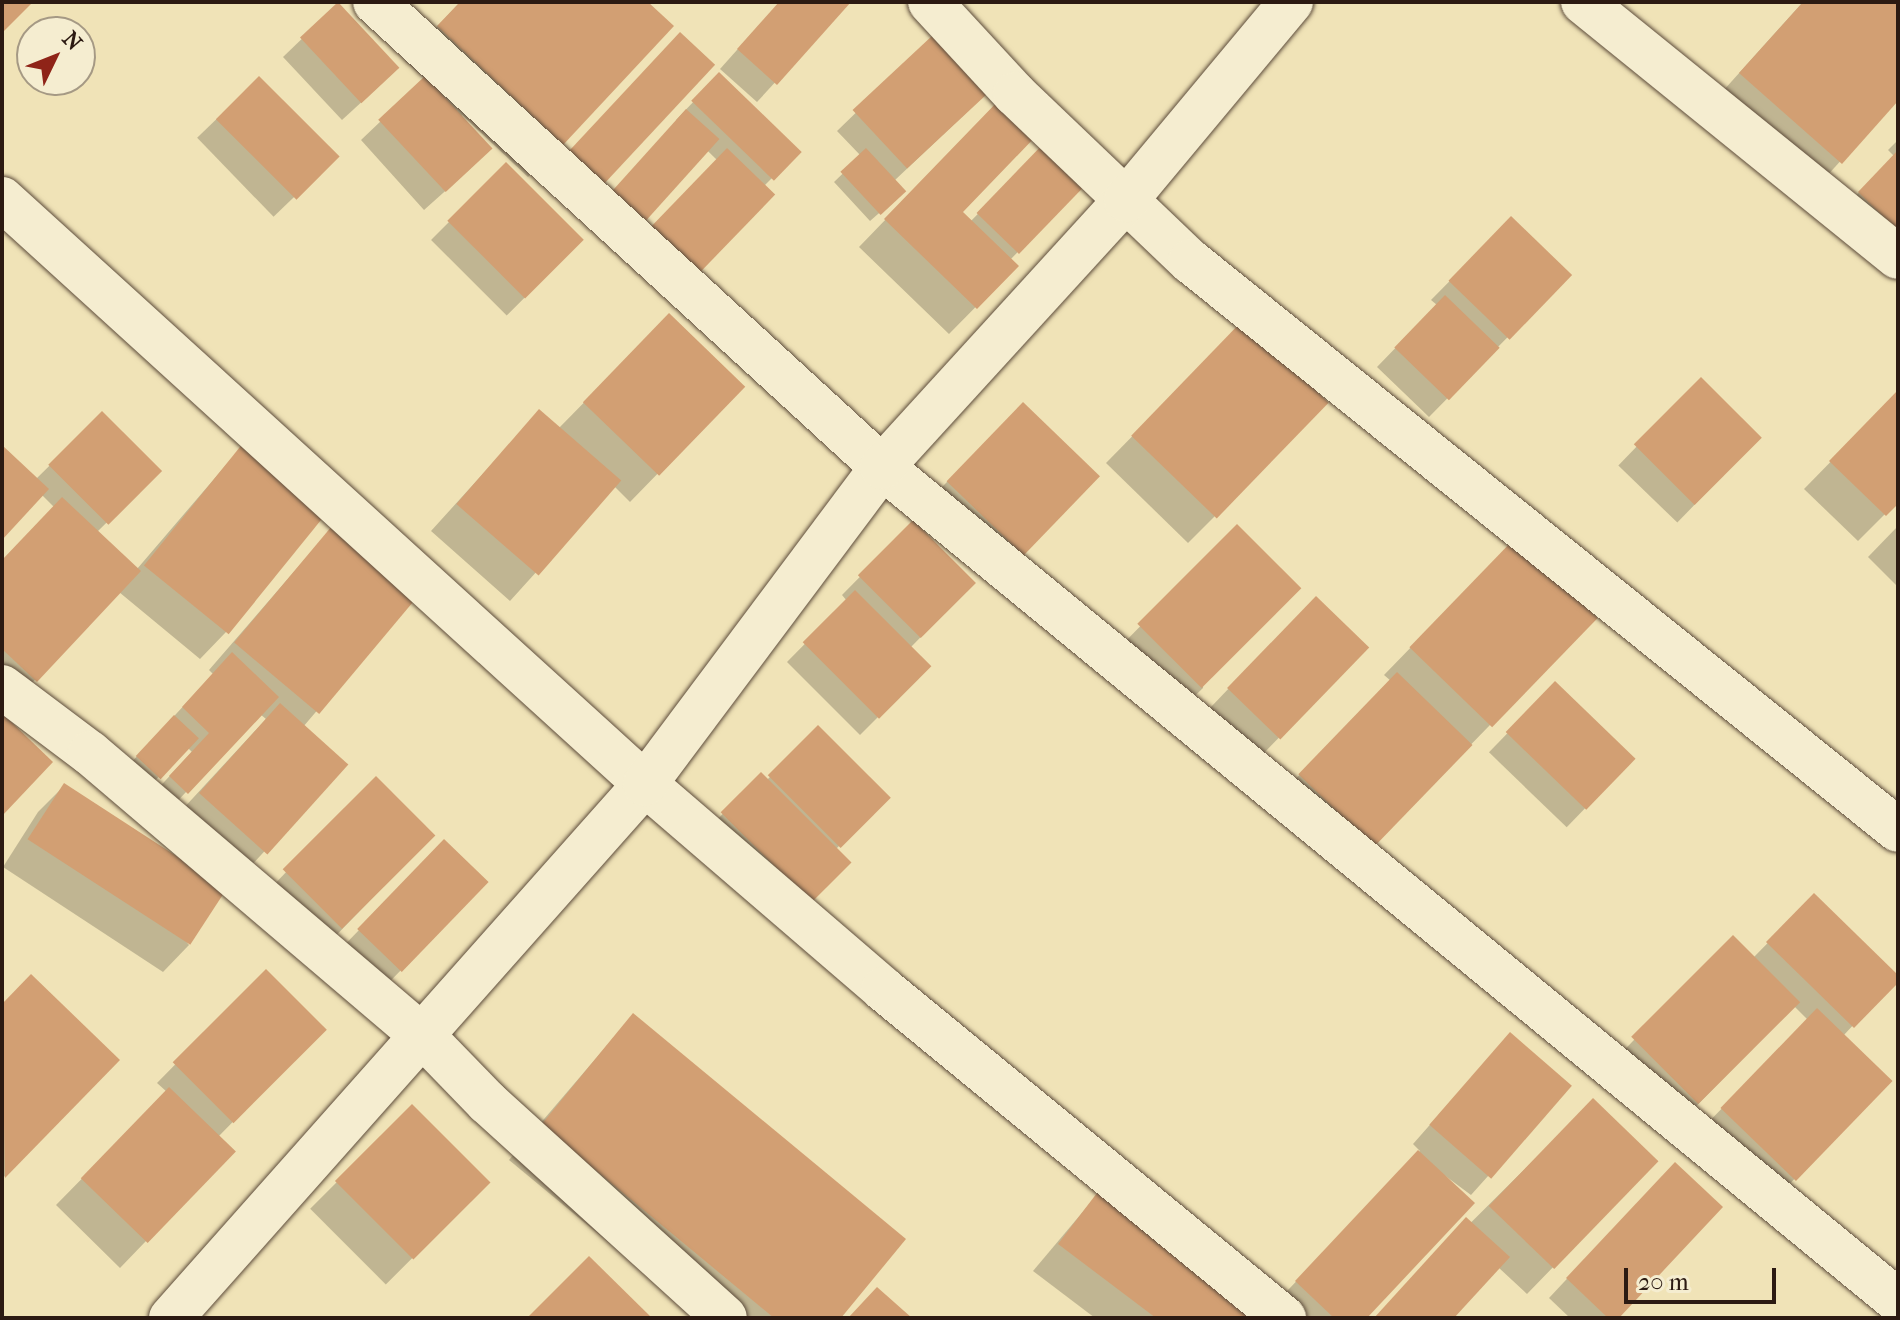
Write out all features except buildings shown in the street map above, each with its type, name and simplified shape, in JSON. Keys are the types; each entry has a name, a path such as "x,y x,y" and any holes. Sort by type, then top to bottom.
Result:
{"street":[{"path":"375,2 882,467 1898,1301"},
{"path":"930,2 1015,94 1190,261 1898,830"},
{"path":"171,1318 424,1037 645,784 882,467 1126,200 1291,2"},
{"path":"1583,2 1898,257"},
{"path":"2,199 645,784 883,989 1284,1318"},
{"path":"2,687 90,753 424,1037 487,1102 725,1318"}]}
